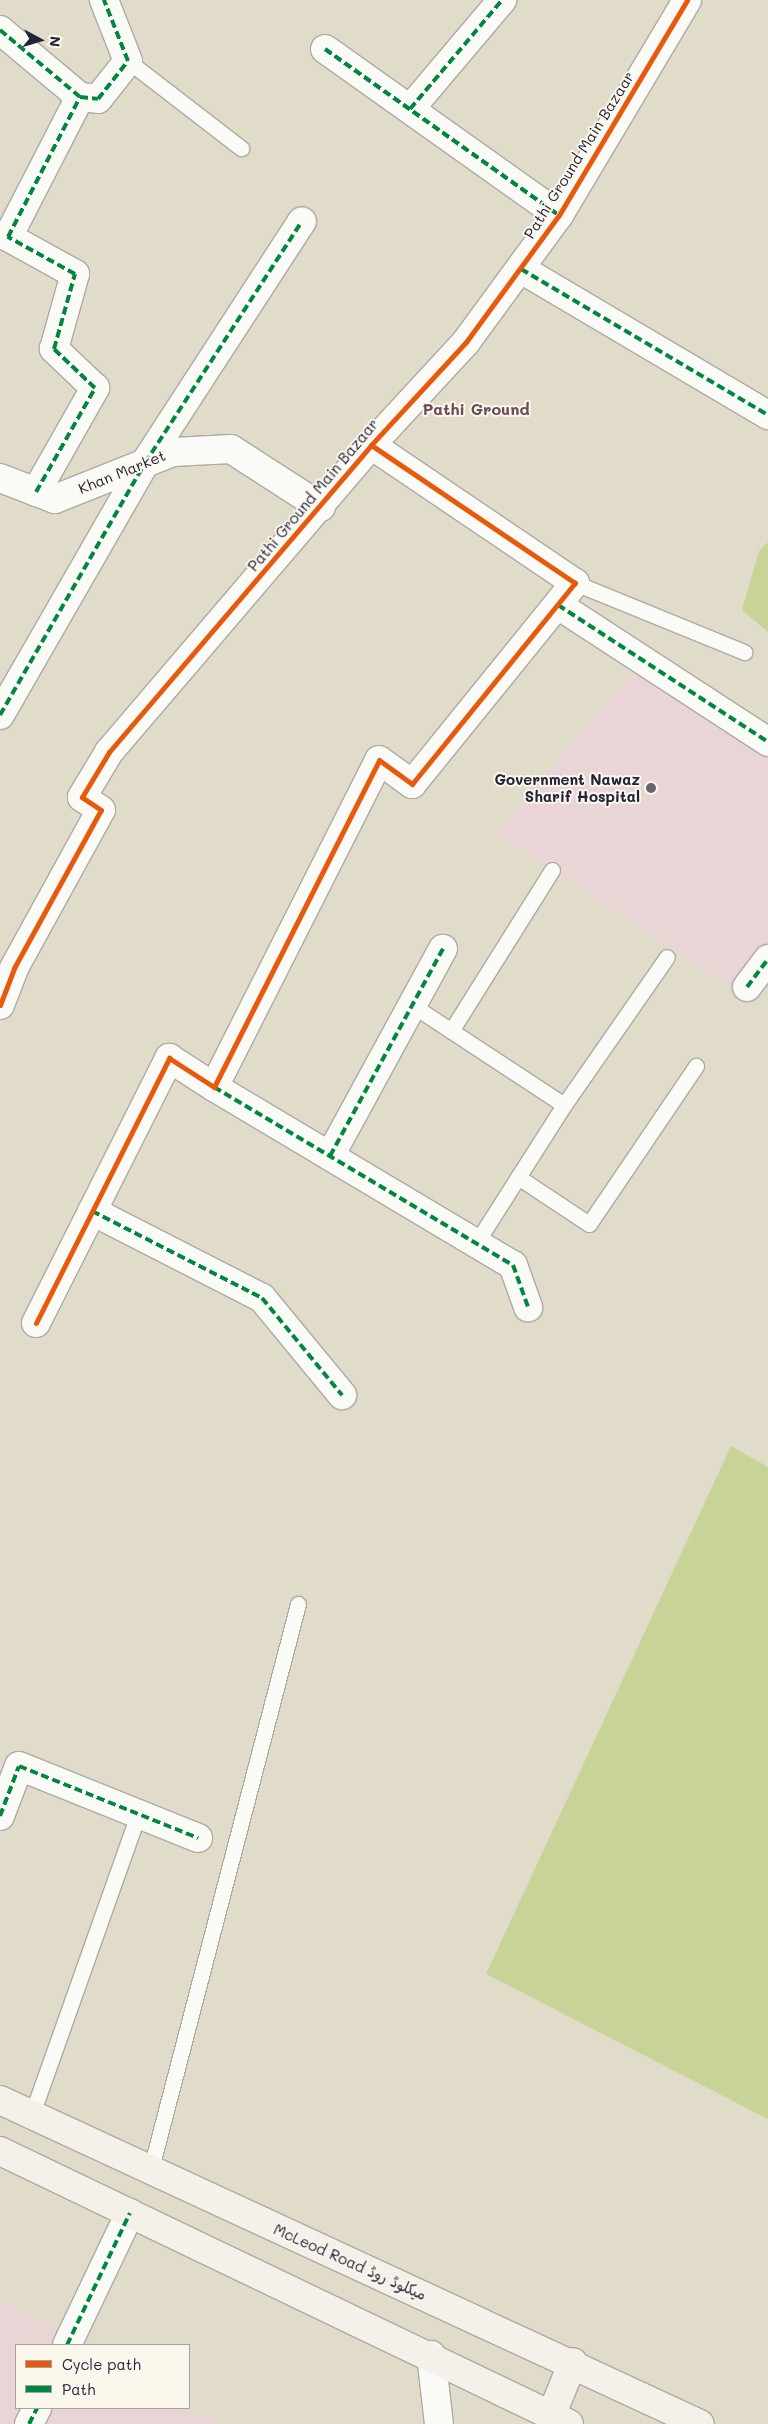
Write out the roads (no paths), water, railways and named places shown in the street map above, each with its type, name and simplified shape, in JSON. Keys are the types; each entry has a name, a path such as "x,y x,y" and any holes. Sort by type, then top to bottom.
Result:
{"main road":[{"name":"McLeod Road میکلوڈ روڈ","path":"0,2100 150,2172 573,2362 700,2424"},
{"path":"0,2151 431,2355 560,2420 573,2362"}],"street":[{"path":"0,30 80,97 98,99 128,61 104,0"},
{"path":"410,109 502,0"},
{"name":"Pathi Ground Main Bazaar","path":"0,1004 14,968 102,810 82,797 109,752 321,507 371,445 466,342 559,215 687,0"},
{"path":"325,49 559,215"},
{"path":"36,492 95,388 54,349 75,274 4,235 80,97"},
{"path":"0,715 145,463 302,221"},
{"path":"521,269 768,415"},
{"path":"214,1087 379,760 412,784 575,583 371,445"},
{"name":"Khan Market","path":"0,478 55,499 173,452 232,449 321,507"},
{"path":"558,605 768,742"},
{"path":"330,1156 442,949"},
{"path":"747,987 768,959"},
{"path":"36,1322 169,1058 214,1087 513,1266 528,1307"},
{"path":"92,1212 262,1298 342,1395"},
{"path":"0,1816 19,1766 198,1838"},
{"path":"67,2344 130,2213"},
{"path":"431,2355 439,2424"},
{"path":"29,2424 36,2409"}],"lane":[{"path":"128,61 241,148"},
{"path":"575,583 744,652"},
{"path":"451,1031 552,870"},
{"path":"476,1243 564,1106 667,957"},
{"path":"412,1005 564,1106"},
{"path":"518,1177 589,1224 696,1066"},
{"path":"150,2172 298,1604"},
{"path":"32,2114 138,1814"}],"place":[{"name":"Government Nawaz Sharif Hospital","path":"651,788"}],"district":[{"name":"Pathi Ground","path":"476,409"}]}
